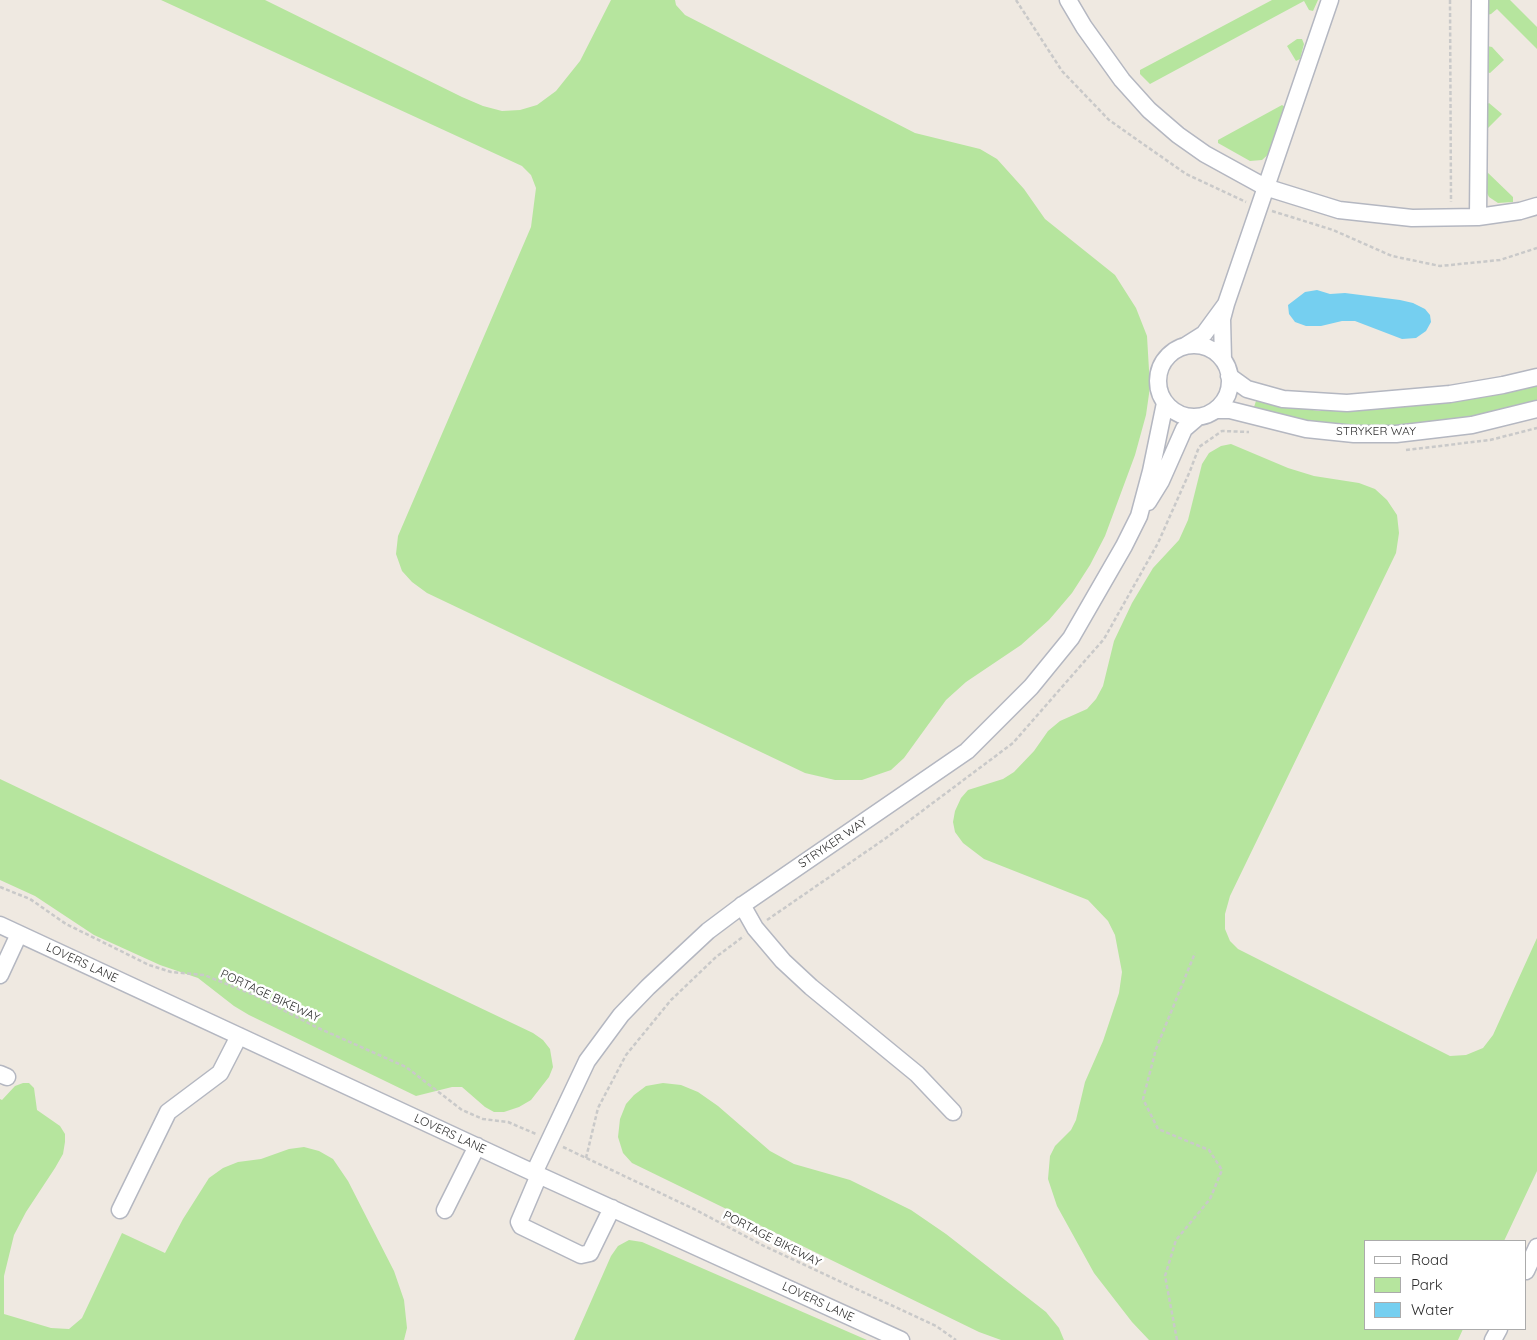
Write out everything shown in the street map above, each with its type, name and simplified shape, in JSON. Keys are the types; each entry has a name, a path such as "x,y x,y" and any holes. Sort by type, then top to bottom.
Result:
{"street":[{"path":"1068,0 1084,27 1122,80 1150,110 1178,135 1205,154 1265,187 1339,210 1412,218 1451,219 1478,217 1520,211 1537,206"},
{"path":"1216,410 1228,394 1229,376 1223,360 1222,319 1226,304 1330,0"},
{"path":"1478,217 1480,0"},
{"name":"STRYKER WAY","path":"1139,516 1166,403 1160,393 1160,371 1165,361 1173,352 1204,334 1226,304"},
{"path":"1183,347 1205,347 1215,352 1223,360"},
{"path":"1229,376 1247,389 1269,396 1313,403 1347,403 1450,394 1503,386 1537,377"},
{"path":"1166,403 1180,414 1198,417"},
{"name":"STRYKER WAY","path":"612,1208 590,1253 581,1255 521,1226 519,1222 536,1174 574,1086 600,1042 621,1014 708,931 742,905 927,780 966,751 1031,687 1071,638 1109,576 1139,516 1158,486 1184,429 1198,417 1216,410 1230,410 1306,430 1379,434 1472,425 1537,409"},
{"path":"742,905 755,928 811,988 917,1074 953,1112"},
{"name":"LOVERS LANE","path":"0,925 536,1174 901,1340"},
{"path":"0,975 19,934"},
{"path":"120,1210 168,1112 220,1073 239,1036"},
{"path":"445,1210 477,1146"},
{"path":"1527,1270 1537,1247"}],"path":[{"path":"1450,0 1451,219"},
{"name":"PORTAGE BIKEWAY","path":"0,887 30,899 66,924 149,965 171,972 204,975 254,995 316,1027 406,1067 462,1110 483,1119 508,1122 528,1130"},
{"path":"1177,1340 1165,1276 1176,1240 1210,1198 1222,1170 1209,1150 1158,1129 1143,1099 1156,1049 1195,953"},
{"name":"PORTAGE BIKEWAY","path":"579,1154 694,1209 764,1246 936,1326 956,1340"}],"green space":[{"path":"161,0 265,0 462,97 483,106 502,111 520,110 537,105 556,91 580,61 611,0 675,0 676,5 685,15 915,133 980,149 997,159 1024,189 1045,219 1115,275 1136,308 1147,336 1150,387 1146,415 1135,455 1105,536 1090,565 1072,593 1049,620 1021,645 966,682 946,700 904,758 891,770 862,780 835,780 805,773 427,593 412,582 402,571 396,554 398,536 531,227 536,188 531,175 522,166"},
{"path":"1272,0 1318,0 1313,11 1309,10 1304,1 1150,84 1140,74 1140,70"},
{"path":"1483,0 1510,0 1537,27 1537,49 1497,9 1487,15"},
{"path":"1297,39 1302,39 1304,44 1300,59 1296,61 1287,46"},
{"path":"1487,46 1492,47 1504,60 1490,73 1486,72"},
{"path":"1489,103 1502,114 1488,128 1485,127 1487,104"},
{"path":"1282,105 1285,107 1271,152 1262,160 1250,161 1218,143 1218,140"},
{"path":"1486,171 1513,197 1513,202 1498,203 1489,197 1486,191"},
{"path":"1537,385 1537,404 1464,420 1375,428 1322,425 1253,410 1256,401 1319,411 1451,402 1495,395"},
{"path":"1231,444 1288,468 1314,476 1359,483 1375,489 1387,500 1397,515 1399,533 1396,553 1230,896 1225,914 1225,929 1230,941 1238,949 1450,1056 1466,1055 1483,1048 1493,1035 1537,938 1537,1171 1504,1240 1364,1240 1364,1330 1463,1330 1458,1340 1149,1340 1132,1322 1094,1273 1057,1206 1048,1179 1050,1156 1055,1146 1071,1130 1076,1120 1085,1082 1103,1041 1119,993 1122,972 1115,935 1108,921 1088,900 984,859 963,843 955,832 953,822 955,811 961,798 968,790 1003,779 1014,772 1034,751 1048,731 1060,721 1087,709 1096,699 1103,686 1114,641 1132,603 1153,568 1179,540 1188,520 1202,464 1209,453 1221,446"},
{"path":"0,779 533,1033 543,1040 550,1049 553,1067 549,1077 531,1100 519,1107 504,1112 494,1112 485,1107 462,1087 452,1087 416,1096 249,1015 234,1006 198,978 160,965 94,935 35,896 0,880"},
{"path":"29,1083 34,1088 37,1110 60,1126 65,1134 65,1142 63,1154 26,1212 14,1235 4,1276 4,1314 51,1328 69,1329 82,1318 122,1233 165,1253 183,1219 209,1178 223,1168 238,1162 261,1159 289,1149 304,1147 319,1151 333,1159 348,1181 394,1271 404,1300 407,1328 404,1340 0,1340 0,1099 2,1100 15,1086"},
{"path":"663,1083 681,1085 698,1092 718,1106 770,1151 794,1164 850,1180 911,1210 946,1234 1046,1312 1059,1328 1064,1340 1001,1340 979,1332 632,1163 623,1153 618,1137 620,1119 626,1104 634,1095 646,1086"},
{"path":"629,1240 642,1242 867,1340 574,1340 611,1256 618,1246"}],"water":[{"path":"1317,290 1330,294 1345,293 1413,303 1425,309 1430,315 1431,322 1426,331 1416,338 1402,339 1355,321 1342,321 1321,326 1306,326 1295,322 1289,314 1288,305 1305,292"}]}
